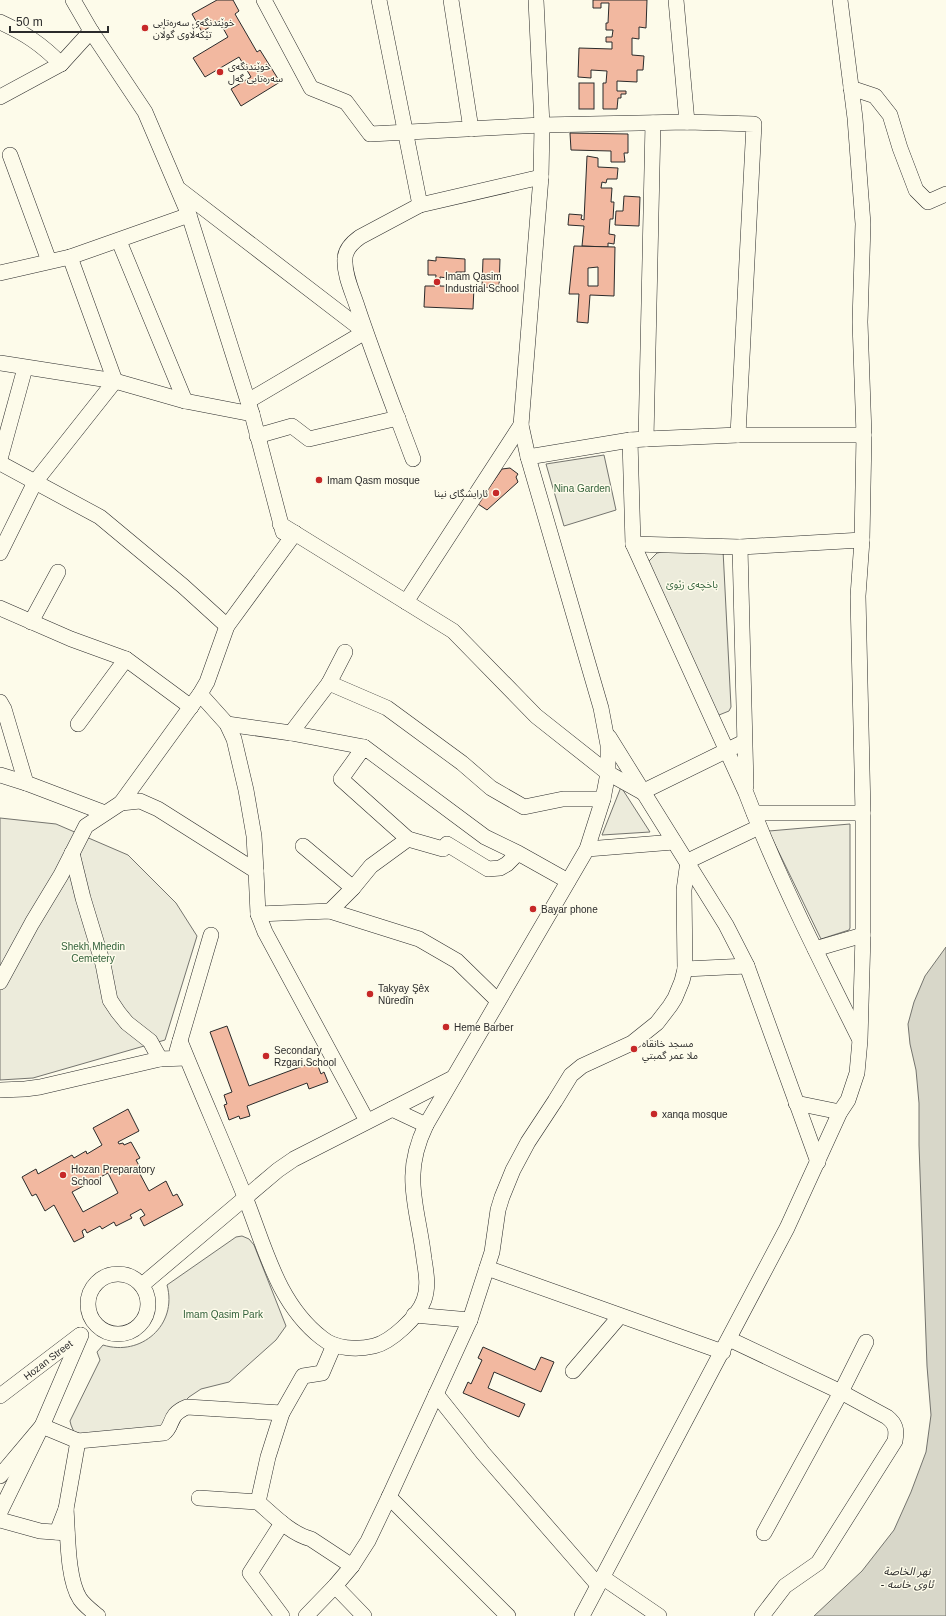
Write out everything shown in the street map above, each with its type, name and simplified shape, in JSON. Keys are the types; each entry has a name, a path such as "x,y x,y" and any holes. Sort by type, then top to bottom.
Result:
{"street":[{"path":"73,0 145,112 179,189 189,215 250,408 280,524 290,539 406,602 453,631 536,716 608,773 642,792"},
{"path":"264,0 311,88 346,102 370,134 542,126 687,122 754,124 738,436"},
{"path":"379,0 420,205"},
{"path":"451,0 471,129"},
{"path":"211,935 180,1041 181,1058 245,1198 266,1255 285,1296 298,1313 325,1341 334,1345 364,1347 380,1344 396,1334 414,1315 424,1301 426,1283 423,1248 415,1204 413,1174 418,1144 426,1125 586,849 603,799 608,773 609,757 606,733 593,678 528,457 521,425 541,177 542,126 536,0"},
{"path":"676,0 687,122"},
{"path":"582,1616 787,1228 840,1112 848,1100 857,1073 860,1040 863,935 863,813 858,596 862,540 864,435 860,322 863,224 855,118 840,0"},
{"path":"0,22 21,32 43,46 61,64"},
{"path":"0,97 61,64 91,30"},
{"path":"851,88 875,96 890,115 900,148 916,190 928,202 946,194"},
{"path":"646,439 653,123"},
{"path":"10,155 49,261"},
{"path":"412,459 365,332 347,276 345,257 347,250 352,243 360,237 420,205 541,177"},
{"path":"179,189 365,332"},
{"path":"0,273 70,257 119,241 189,215"},
{"path":"119,241 185,401"},
{"path":"70,257 115,382"},
{"path":"0,363 115,382 185,401 250,408 365,332"},
{"path":"0,459 25,368"},
{"path":"0,553 35,482 115,382"},
{"path":"257,436 292,426 309,439 398,418"},
{"path":"406,602 521,425"},
{"path":"528,457 630,440 738,436 864,435"},
{"path":"630,440 633,544 727,750 815,949 860,1040"},
{"path":"0,463 100,517 184,586 227,626"},
{"path":"0,982 32,923 61,875 86,826 121,803 191,707 207,682 227,626 290,539"},
{"path":"633,544 740,547 862,540"},
{"path":"740,547 746,793"},
{"path":"31,622 58,572"},
{"path":"0,608 71,639 126,659 191,707"},
{"path":"291,733 329,683 345,652"},
{"path":"78,724 126,659"},
{"path":"329,683 387,708 462,763 491,788 524,807 563,799 603,799"},
{"path":"200,694 227,724 234,739 246,790 254,836 258,914 265,932 367,1121"},
{"path":"0,702 4,710 26,783"},
{"path":"227,724 291,733 364,747 485,837 518,853 568,881"},
{"path":"606,733 674,842 688,861 726,925 747,966 818,1162"},
{"path":"642,792 744,742"},
{"path":"364,747 341,779 408,839 443,849 447,844 488,869 500,868 508,864 518,853"},
{"path":"0,775 26,783 105,813"},
{"path":"121,803 140,801 158,809 256,871"},
{"path":"688,861 757,820 863,813"},
{"path":"330,911 353,888 371,866 408,839"},
{"path":"586,849 674,842"},
{"path":"303,846 353,888"},
{"path":"72,853 83,898 103,964 110,1000 127,1023 150,1041 160,1059"},
{"path":"306,1616 352,1566 368,1540 389,1497 470,1320 492,1252 498,1210 507,1185 521,1155 571,1075 582,1066 632,1043 657,1023 675,998 682,981 684,969 684,890 688,861"},
{"path":"258,914 330,911 419,939 457,960 498,1001"},
{"path":"815,949 863,935"},
{"path":"684,969 747,966"},
{"path":"0,1090 40,1087 160,1059 181,1058"},
{"path":"142,1285 278,1170 294,1159 453,1078"},
{"path":"796,1103 840,1112"},
{"path":"392,1109 426,1125"},
{"path":"487,1268 620,1316 726,1346 841,1392 894,1422 897,1430 895,1441 818,1563 785,1586 762,1616"},
{"path":"120,1274 130,1276 142,1285 148,1298 148,1308 143,1321 136,1328 122,1334 112,1334 102,1330 95,1323 90,1314 88,1304 92,1290 98,1282 106,1276 120,1274"},
{"path":"414,1315 470,1320"},
{"path":"572,1371 620,1316"},
{"name":"Hozan Street","path":"0,1396 95,1323"},
{"path":"0,1512 42,1426 81,1335"},
{"path":"764,1533 841,1392 866,1342"},
{"path":"258,1502 268,1457 282,1413 303,1376 322,1372 334,1345"},
{"path":"436,1394 483,1453 600,1581 659,1616"},
{"path":"42,1426 78,1441 164,1433 167,1431 171,1418 178,1410 186,1407 240,1409 282,1413"},
{"path":"0,1476 42,1426"},
{"path":"78,1441 62,1532 77,1594 84,1604 98,1616"},
{"path":"389,1497 508,1616"},
{"path":"198,1498 258,1502 282,1523 311,1539 352,1566"},
{"path":"0,1520 40,1531 62,1532"},
{"path":"282,1523 250,1573 282,1616"},
{"path":"335,1586 364,1616"}],"green space":[{"name":"Nina Garden","path":"604,455 616,510 564,526 546,464"},
{"name":"باخچەی زێوێ","path":"723,550 731,707 729,711 719,715 714,713 648,562 657,553 662,552"},
{"path":"621,787 650,832 602,835"},
{"name":"Shekh Mhedin Cemetery","path":"0,818 56,824 128,855 176,903 197,936 165,1040 33,1078 0,1080"},
{"path":"850,824 850,928 849,930 821,939 769,831"},
{"name":"Imam Qasim Park","path":"242,1236 249,1239 254,1245 286,1326 276,1340 229,1382 201,1389 189,1397 186,1400 184,1414 174,1433 159,1438 97,1441 74,1432 70,1421 100,1360 97,1352 103,1345 117,1348 143,1342 162,1325 167,1313 169,1300 167,1285 236,1237"}],"water":[{"name":"نهر الخاصة - ئاوی خاسە","path":"946,947 946,1616 814,1616 862,1571 894,1530 911,1492 926,1452 931,1415 927,1366 919,1145 919,1103 916,1070 910,1044 908,1024 914,1002 925,976"}],"building":[{"path":"217,0 233,0 239,11 235,14 257,52 260,50 280,82 241,106 231,89 251,77 239,57 205,77 193,58 228,37 219,21 202,32 192,14"},
{"path":"593,0 647,0 646,28 639,27 639,39 632,38 632,55 644,56 643,70 637,70 637,82 617,81 617,91 626,91 626,94 621,94 621,98 618,98 617,109 603,109 603,83 606,83 607,71 591,70 591,78 578,77 579,48 612,49 612,42 606,42 606,37 612,37 613,30 606,30 606,23 608,23 609,3 601,3 601,8 593,8"},
{"path":"579,83 594,83 594,109 579,109"},
{"path":"570,133 628,134 628,153 624,153 625,162 611,162 611,151 571,150"},
{"path":"587,156 598,158 598,167 618,168 617,179 607,179 606,183 602,182 601,188 612,188 611,202 614,202 613,219 610,219 609,234 615,235 614,244 608,243 608,247 582,246 584,226 568,225 569,214 582,215 581,219 584,220"},
{"path":"624,196 640,197 639,226 615,225 616,211 623,211"},
{"path":"574,246 615,247 614,296 590,295 588,323 577,322 579,294 569,294","holes":["598,267 598,286 588,286 588,268"]},
{"name":"Imam Qasim Industrial School","path":"436,257 465,259 465,272 456,272 455,279 440,277 440,286 474,287 473,309 424,307 425,286 435,286 436,275 428,275 428,260 436,261"},
{"path":"483,259 500,259 499,288 482,287"},
{"name":"ئارایشگای نینا","path":"510,468 518,474 516,477 518,482 487,510 478,504 502,469"},
{"path":"227,1026 249,1086 316,1061 321,1074 324,1072 328,1082 309,1089 307,1083 247,1106 250,1116 240,1119 239,1116 229,1120 224,1105 227,1104 224,1095 232,1092 210,1032"},
{"name":"Hozan Preparatory School","path":"128,1109 139,1131 118,1142 119,1144 123,1143 124,1145 131,1142 140,1158 136,1160 143,1173 140,1174 149,1191 166,1181 173,1196 177,1194 183,1205 144,1226 140,1218 145,1215 141,1209 130,1215 132,1218 116,1226 114,1222 102,1229 100,1226 87,1233 85,1229 82,1231 84,1237 74,1242 54,1205 45,1211 36,1194 32,1196 22,1177 36,1169 38,1174 72,1155 74,1158 86,1151 87,1154 102,1145 93,1128","holes":["108,1173 118,1193 83,1212 72,1192"]},
{"path":"483,1347 535,1370 541,1357 554,1362 541,1392 494,1372 488,1388 525,1404 519,1417 463,1393 468,1382 471,1384 482,1360 478,1358"}],"place":[{"name":"خوێندنگەی سەرەتایی تێکەڵاوی گوڵان","path":"145,28"},
{"name":"خوێندنگەی سەرەتایی گەل","path":"220,72"},
{"name":"Imam Qasim Industrial School","path":"437,282"},
{"name":"Imam Qasm mosque","path":"319,480"},
{"name":"ئارایشگای نینا","path":"496,493"},
{"name":"Bayar phone","path":"533,909"},
{"name":"Takyay Şêx Nûredîn","path":"370,994"},
{"name":"Heme Barber","path":"446,1027"},
{"name":"مسجد خانقاه ملا عمر گمبتي","path":"634,1049"},
{"name":"Secondary Rzgari School","path":"266,1056"},
{"name":"xanqa mosque","path":"654,1114"},
{"name":"Hozan Preparatory School","path":"63,1175"}]}
